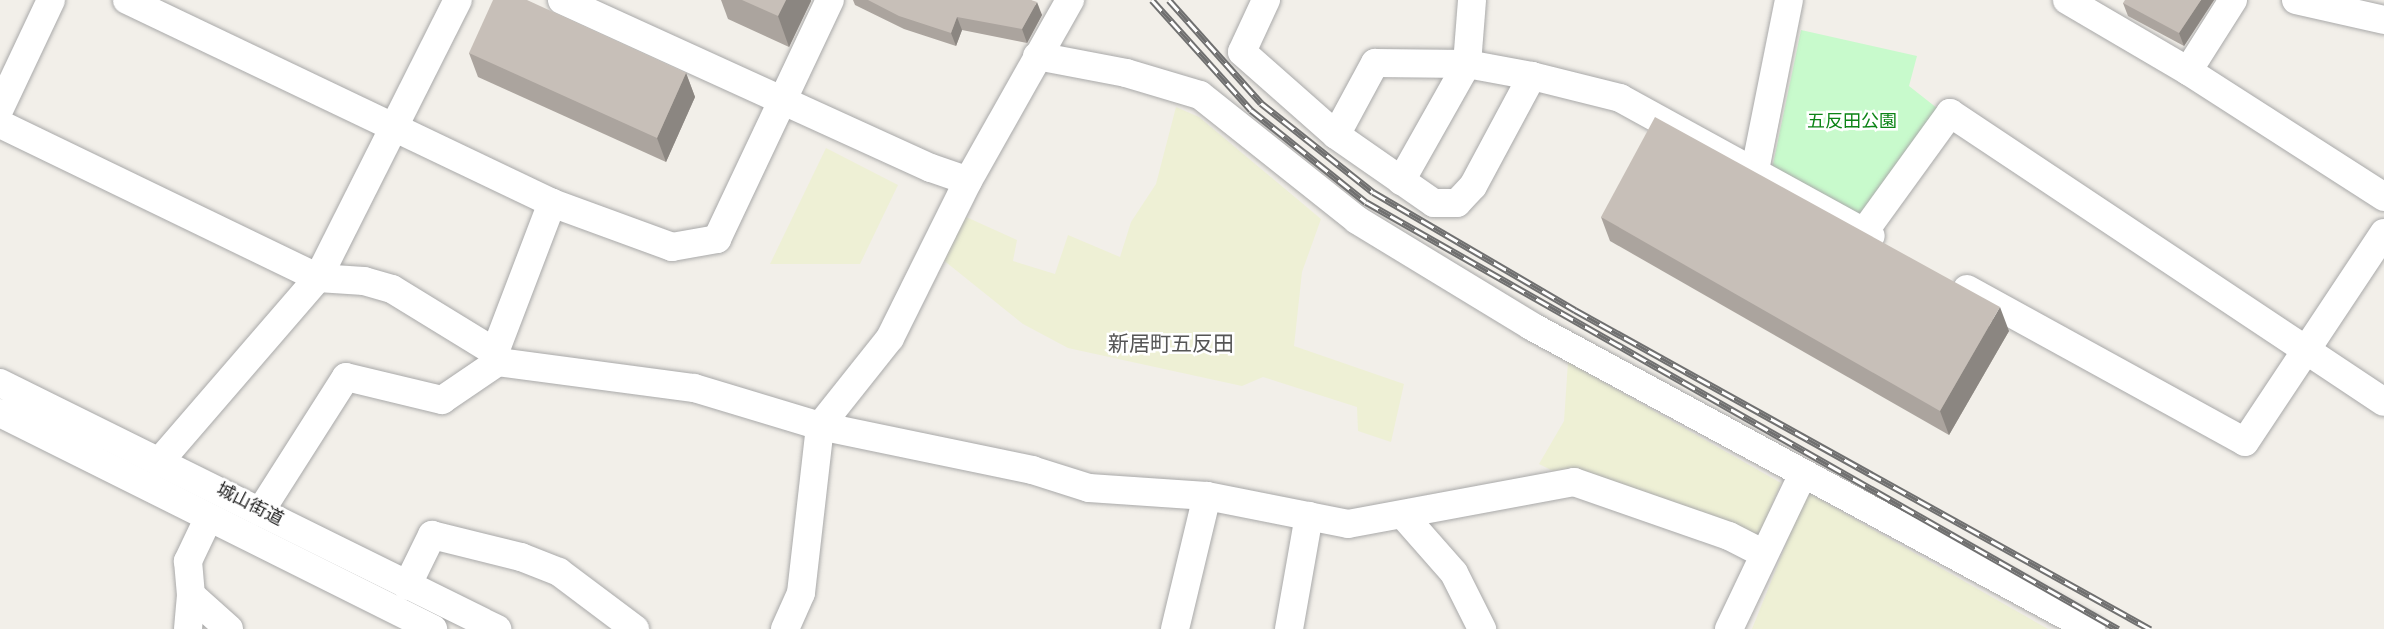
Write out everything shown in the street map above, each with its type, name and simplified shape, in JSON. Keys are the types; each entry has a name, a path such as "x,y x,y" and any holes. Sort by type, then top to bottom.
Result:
{"street":[{"path":"0,108 51,0"},
{"path":"127,0 552,203 672,247 717,239 830,0"},
{"path":"159,462 318,278 458,0"},
{"path":"785,629 801,593 820,426 890,338 968,181 1070,0"},
{"path":"1266,0 1242,52 1336,135 1434,203 1457,203 1473,186 1532,76"},
{"path":"1401,182 1467,64 1472,0"},
{"path":"1755,170 1789,0"},
{"path":"2067,0 2188,71 2384,196"},
{"path":"2188,71 2233,0"},
{"path":"2296,0 2333,4 2384,20"},
{"path":"569,2 783,100 968,181"},
{"path":"1037,56 1126,73 1200,95 1357,220 1532,326 1802,476 1953,552 2091,629"},
{"path":"1336,135 1375,63 1467,64 1532,76 1620,98 1755,170 1895,249"},
{"path":"1864,232 1950,113 2384,402"},
{"path":"0,124 318,278 364,281 392,289 496,357 694,388 820,426 1032,470 1089,488 1208,496 1348,524 1574,482 1729,536 1764,554"},
{"path":"260,512 346,376 442,400 496,357 552,203"},
{"path":"1946,278 2245,441 2384,233"},
{"name":"城山街道","path":"0,383 498,629"},
{"name":"城山街道","path":"0,413 208,519 434,629"},
{"path":"1729,629 1802,476"},
{"path":"1175,629 1208,496"},
{"path":"1403,514 1454,573 1482,629"},
{"path":"1289,629 1309,516"},
{"path":"188,629 191,595 188,561 208,519"},
{"path":"407,586 432,535 521,556 559,572 635,629"},
{"path":"191,595 229,629"}],"green space":[{"name":"五反田公園","path":"1801,30 1917,56 1909,86 1942,112 1867,223 1772,169"},
{"path":"1176,107 1199,117 1321,219 1302,272 1294,346 1404,384 1391,442 1358,431 1357,407 1263,377 1242,386 1068,348 1023,324 942,259 964,216 1017,240 1013,261 1055,274 1068,235 1120,257 1131,222 1156,184"},
{"path":"826,148 898,185 860,264 770,264"},
{"path":"1568,362 1781,483 1758,538 1572,468 1553,471 1539,464 1564,421"},
{"path":"1807,492 2048,629 1752,629"}],"building":[{"path":"493,0 527,0 686,73 657,138 469,53"},
{"path":"742,0 786,0 778,16"},
{"path":"868,0 1031,0 1037,2 1022,29 957,17 951,33 899,16"},
{"path":"2125,0 2201,0 2179,33 2123,3"},
{"path":"1655,117 2000,307 1940,411 1601,217"}],"railway":[{"path":"1152,0 1251,110 1366,202 2118,629"},
{"path":"1169,0 1261,103 1373,192 1575,310 2150,629"}],"district":[{"name":"新居町五反田","path":"1171,346"}]}
